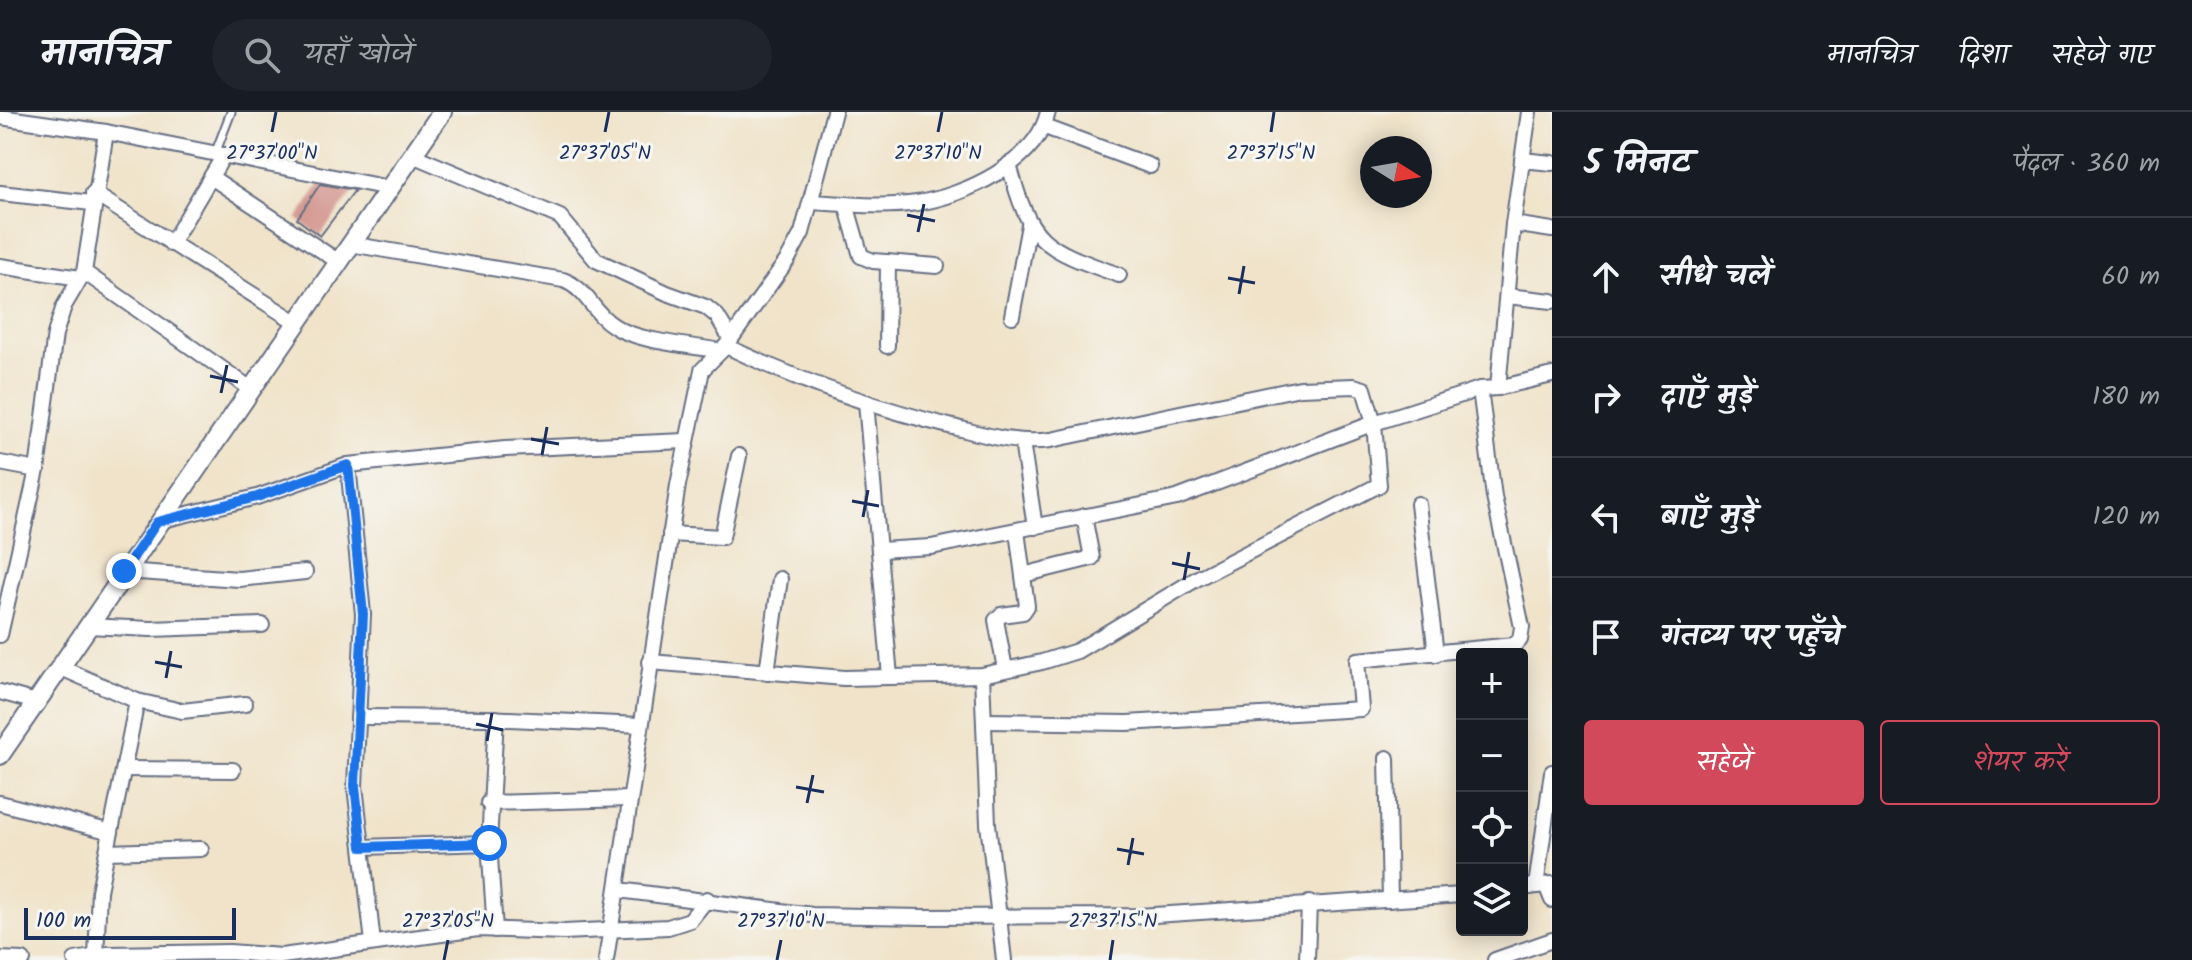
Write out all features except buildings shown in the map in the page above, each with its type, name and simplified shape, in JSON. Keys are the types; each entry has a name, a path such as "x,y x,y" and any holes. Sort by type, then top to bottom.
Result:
{"street":[{"path":"3,746 442,112"},
{"path":"606,960 614,927 629,799 685,441 702,370 725,345 788,259 802,233 834,112"},
{"path":"1498,388 1513,224 1529,112"},
{"path":"0,117 106,132 389,188"},
{"path":"811,202 921,202 962,189 1009,164 1036,142 1047,119 1150,166"},
{"path":"0,635 37,470 55,334 64,306 82,275 106,132"},
{"path":"171,244 211,177 220,155"},
{"path":"412,155 560,217 596,260 667,293 706,307 717,316 725,345"},
{"path":"1522,160 1552,163"},
{"path":"1009,164 1029,225 1046,242 1069,257 1119,275"},
{"path":"211,177 339,262"},
{"path":"0,193 93,198 296,322"},
{"path":"846,204 859,254 868,260 937,266"},
{"path":"1513,224 1552,230"},
{"path":"1012,316 1029,225"},
{"path":"350,244 563,280 586,292 605,319 626,332 725,345 801,382 902,414 1022,442 1051,440 1258,395 1332,386 1364,389 1371,402 1379,485 1198,578 1077,651 982,675 844,678 650,662"},
{"path":"887,346 888,262"},
{"path":"0,266 82,275 251,389"},
{"path":"1507,296 1552,301"},
{"path":"879,550 931,547 1177,498 1374,423 1480,389 1498,388 1552,375"},
{"path":"984,721 1127,723 1361,709 1357,660 1514,645 1520,640 1522,627 1494,497 1480,389"},
{"path":"866,402 890,677"},
{"path":"157,522 257,497 348,465 519,448 685,441"},
{"path":"1022,442 1035,527"},
{"path":"670,534 722,537 739,456"},
{"path":"0,463 37,470"},
{"path":"348,465 363,614 355,786 362,847 367,949"},
{"path":"1418,504 1436,654"},
{"path":"1023,575 1092,558 1084,516"},
{"path":"1005,669 996,620 1001,615 1025,610 1017,531"},
{"path":"124,571 239,579 305,572"},
{"path":"767,672 780,579"},
{"path":"87,626 151,629 262,625"},
{"path":"59,667 137,701 182,711 245,704"},
{"path":"982,675 996,916 1004,960"},
{"path":"0,692 36,702"},
{"path":"137,701 83,958 230,952 282,956 367,949 414,936 495,930 564,932 680,925 699,912 707,899"},
{"path":"358,717 496,718 640,725"},
{"path":"495,930 488,803 496,718"},
{"path":"1387,758 1390,900"},
{"path":"125,769 233,770"},
{"path":"1552,772 1539,886 1552,900"},
{"path":"488,803 629,799"},
{"path":"0,803 111,832"},
{"path":"362,847 489,843"},
{"path":"107,852 201,849"},
{"path":"619,890 812,915 1139,916 1456,895"},
{"path":"1307,960 1309,903"},
{"path":"1495,960 1552,940"},
{"path":"0,959 23,960"}],"lane":[{"path":"220,155 231,112"}],"route":[{"path":"124,571 157,522 257,497 348,465 363,614 355,786 362,847 489,843"}]}
